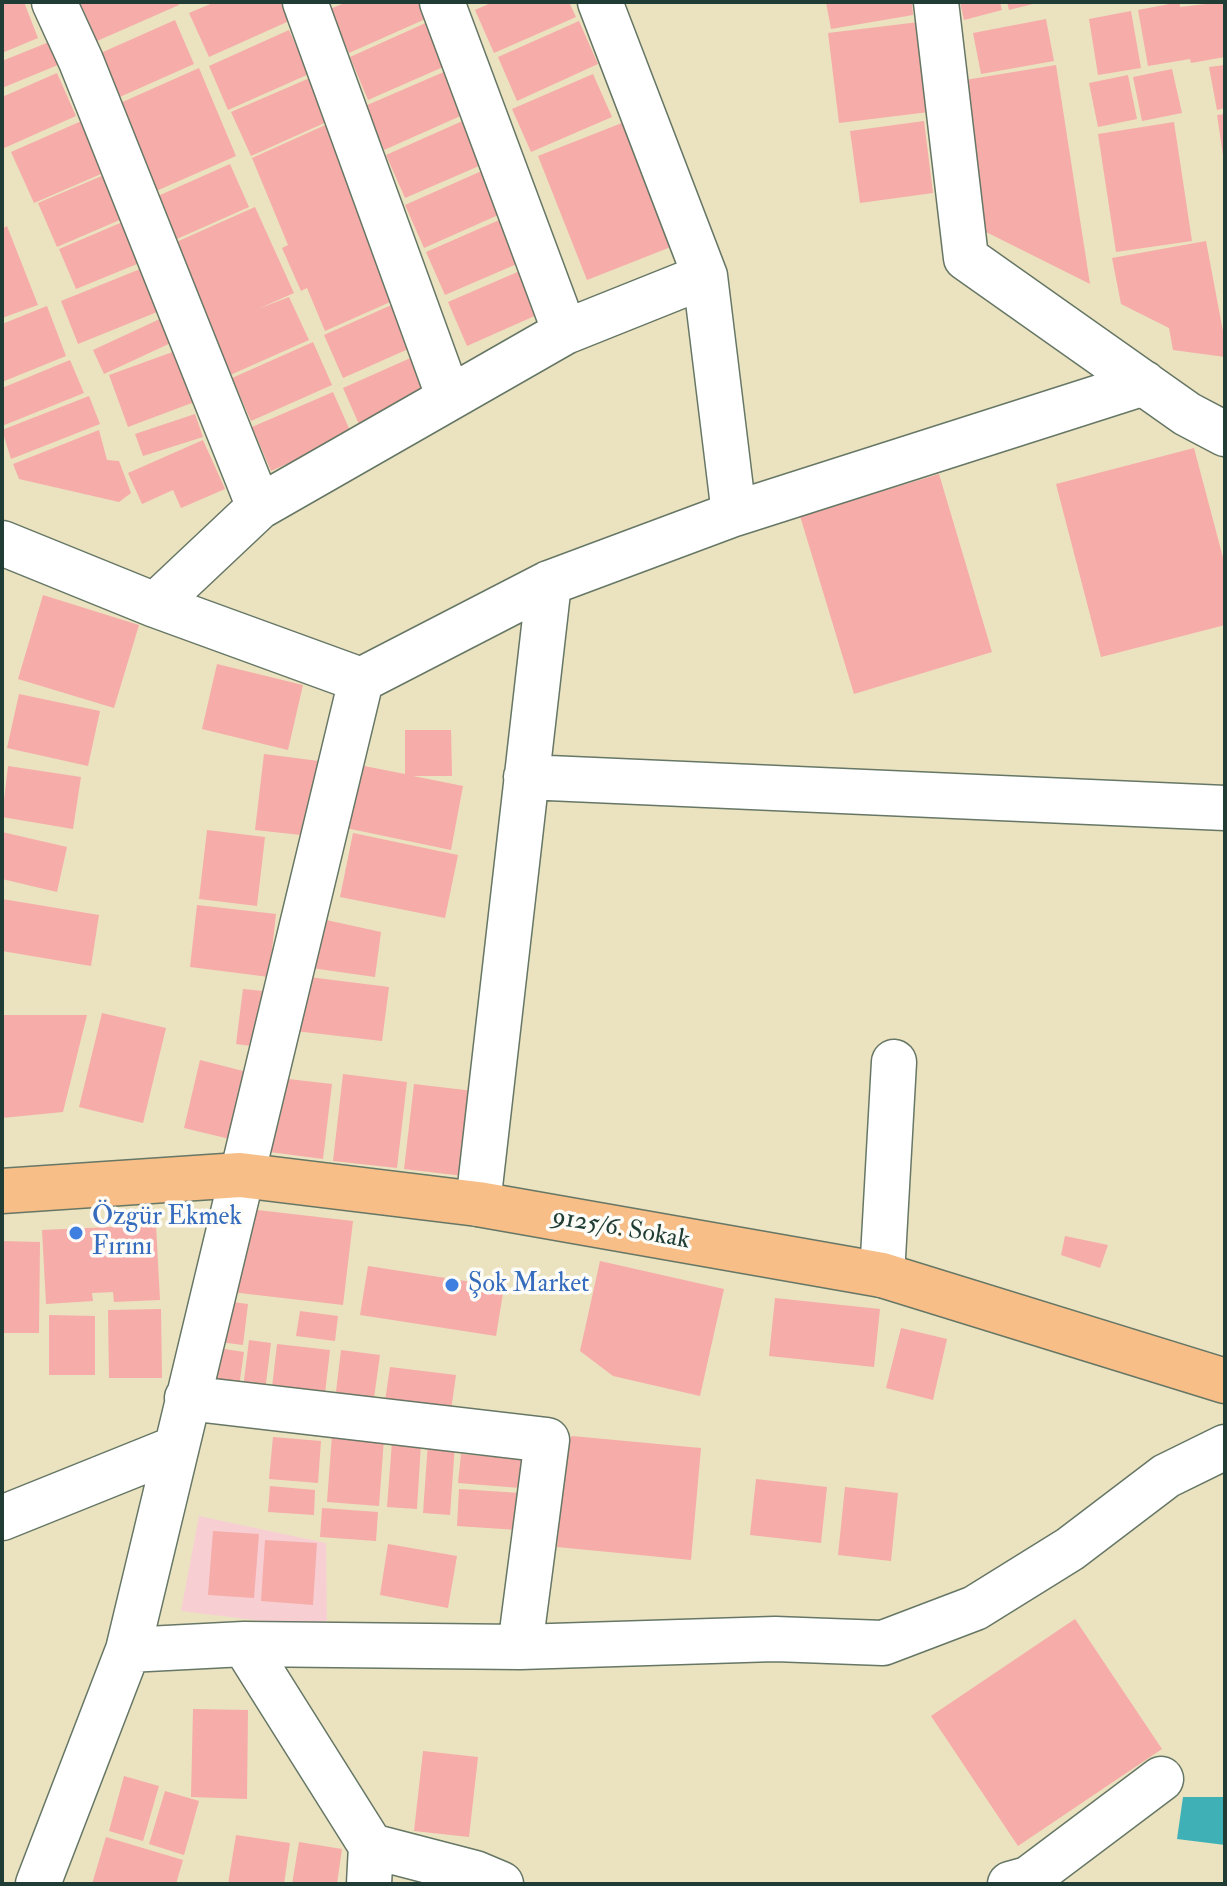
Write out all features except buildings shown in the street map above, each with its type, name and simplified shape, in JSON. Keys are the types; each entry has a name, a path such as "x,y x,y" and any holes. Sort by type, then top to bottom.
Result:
{"main road":[{"name":"9125/6. Sokak","path":"2,1191 240,1175 478,1204 882,1275 1225,1381"}],"street":[{"path":"54,2 81,61 259,507"},
{"path":"305,2 449,398"},
{"path":"442,2 565,332"},
{"path":"600,2 705,276 734,514"},
{"path":"936,2 966,258 1187,414 1225,434"},
{"path":"155,605 259,507 565,332 705,276"},
{"path":"2,543 155,605 361,680 549,583 734,514 1144,383"},
{"path":"478,1204 549,583"},
{"path":"38,1884 128,1650 361,680"},
{"path":"526,777 1225,808"},
{"path":"882,1275 894,1062"},
{"path":"187,1398 547,1440 520,1647"},
{"path":"128,1650 244,1644 520,1647 775,1639 883,1643 975,1608 1070,1549 1166,1476 1225,1447"},
{"path":"2,1518 176,1448"},
{"path":"244,1644 370,1865 475,1873 501,1884"},
{"path":"1010,1884 1028,1879 1161,1779"}],"shaded area":[{"path":"199,1516 326,1543 327,1629 181,1611"}],"water":[{"path":"1183,1797 1225,1797 1225,1845 1177,1839"}],"place":[{"name":"Özgür Ekmek Fırını","path":"76,1233"},
{"name":"Şok Market","path":"452,1285"}]}
